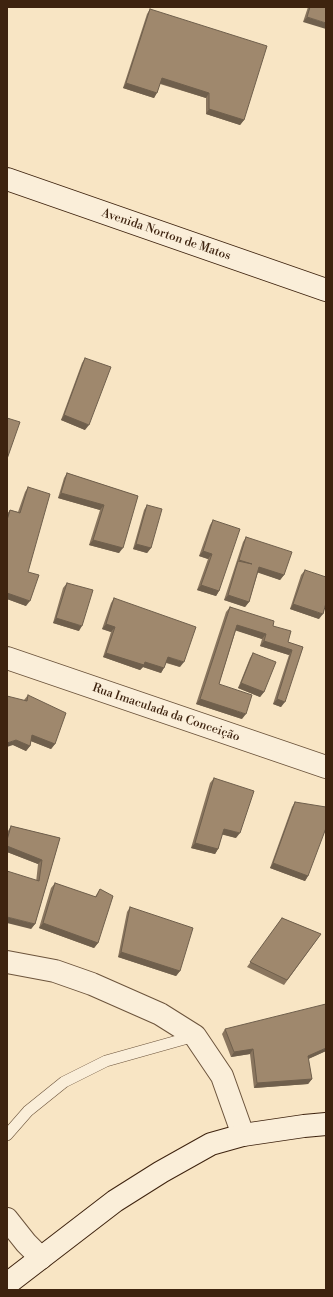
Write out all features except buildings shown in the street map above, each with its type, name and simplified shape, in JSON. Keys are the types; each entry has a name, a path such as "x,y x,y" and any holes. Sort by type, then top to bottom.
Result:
{"street":[{"name":"Avenida Norton de Matos","path":"7,179 326,290"},
{"name":"Rua Imaculada da Conceição","path":"7,658 326,767"},
{"path":"7,962 54,971 92,984 160,1014 195,1036 222,1076 243,1134"},
{"path":"7,1284 115,1201 160,1172 211,1144 243,1134 326,1124"},
{"path":"7,1219 26,1243 41,1258"}],"lane":[{"path":"7,1135 28,1111 64,1082 106,1061 195,1036"}]}
